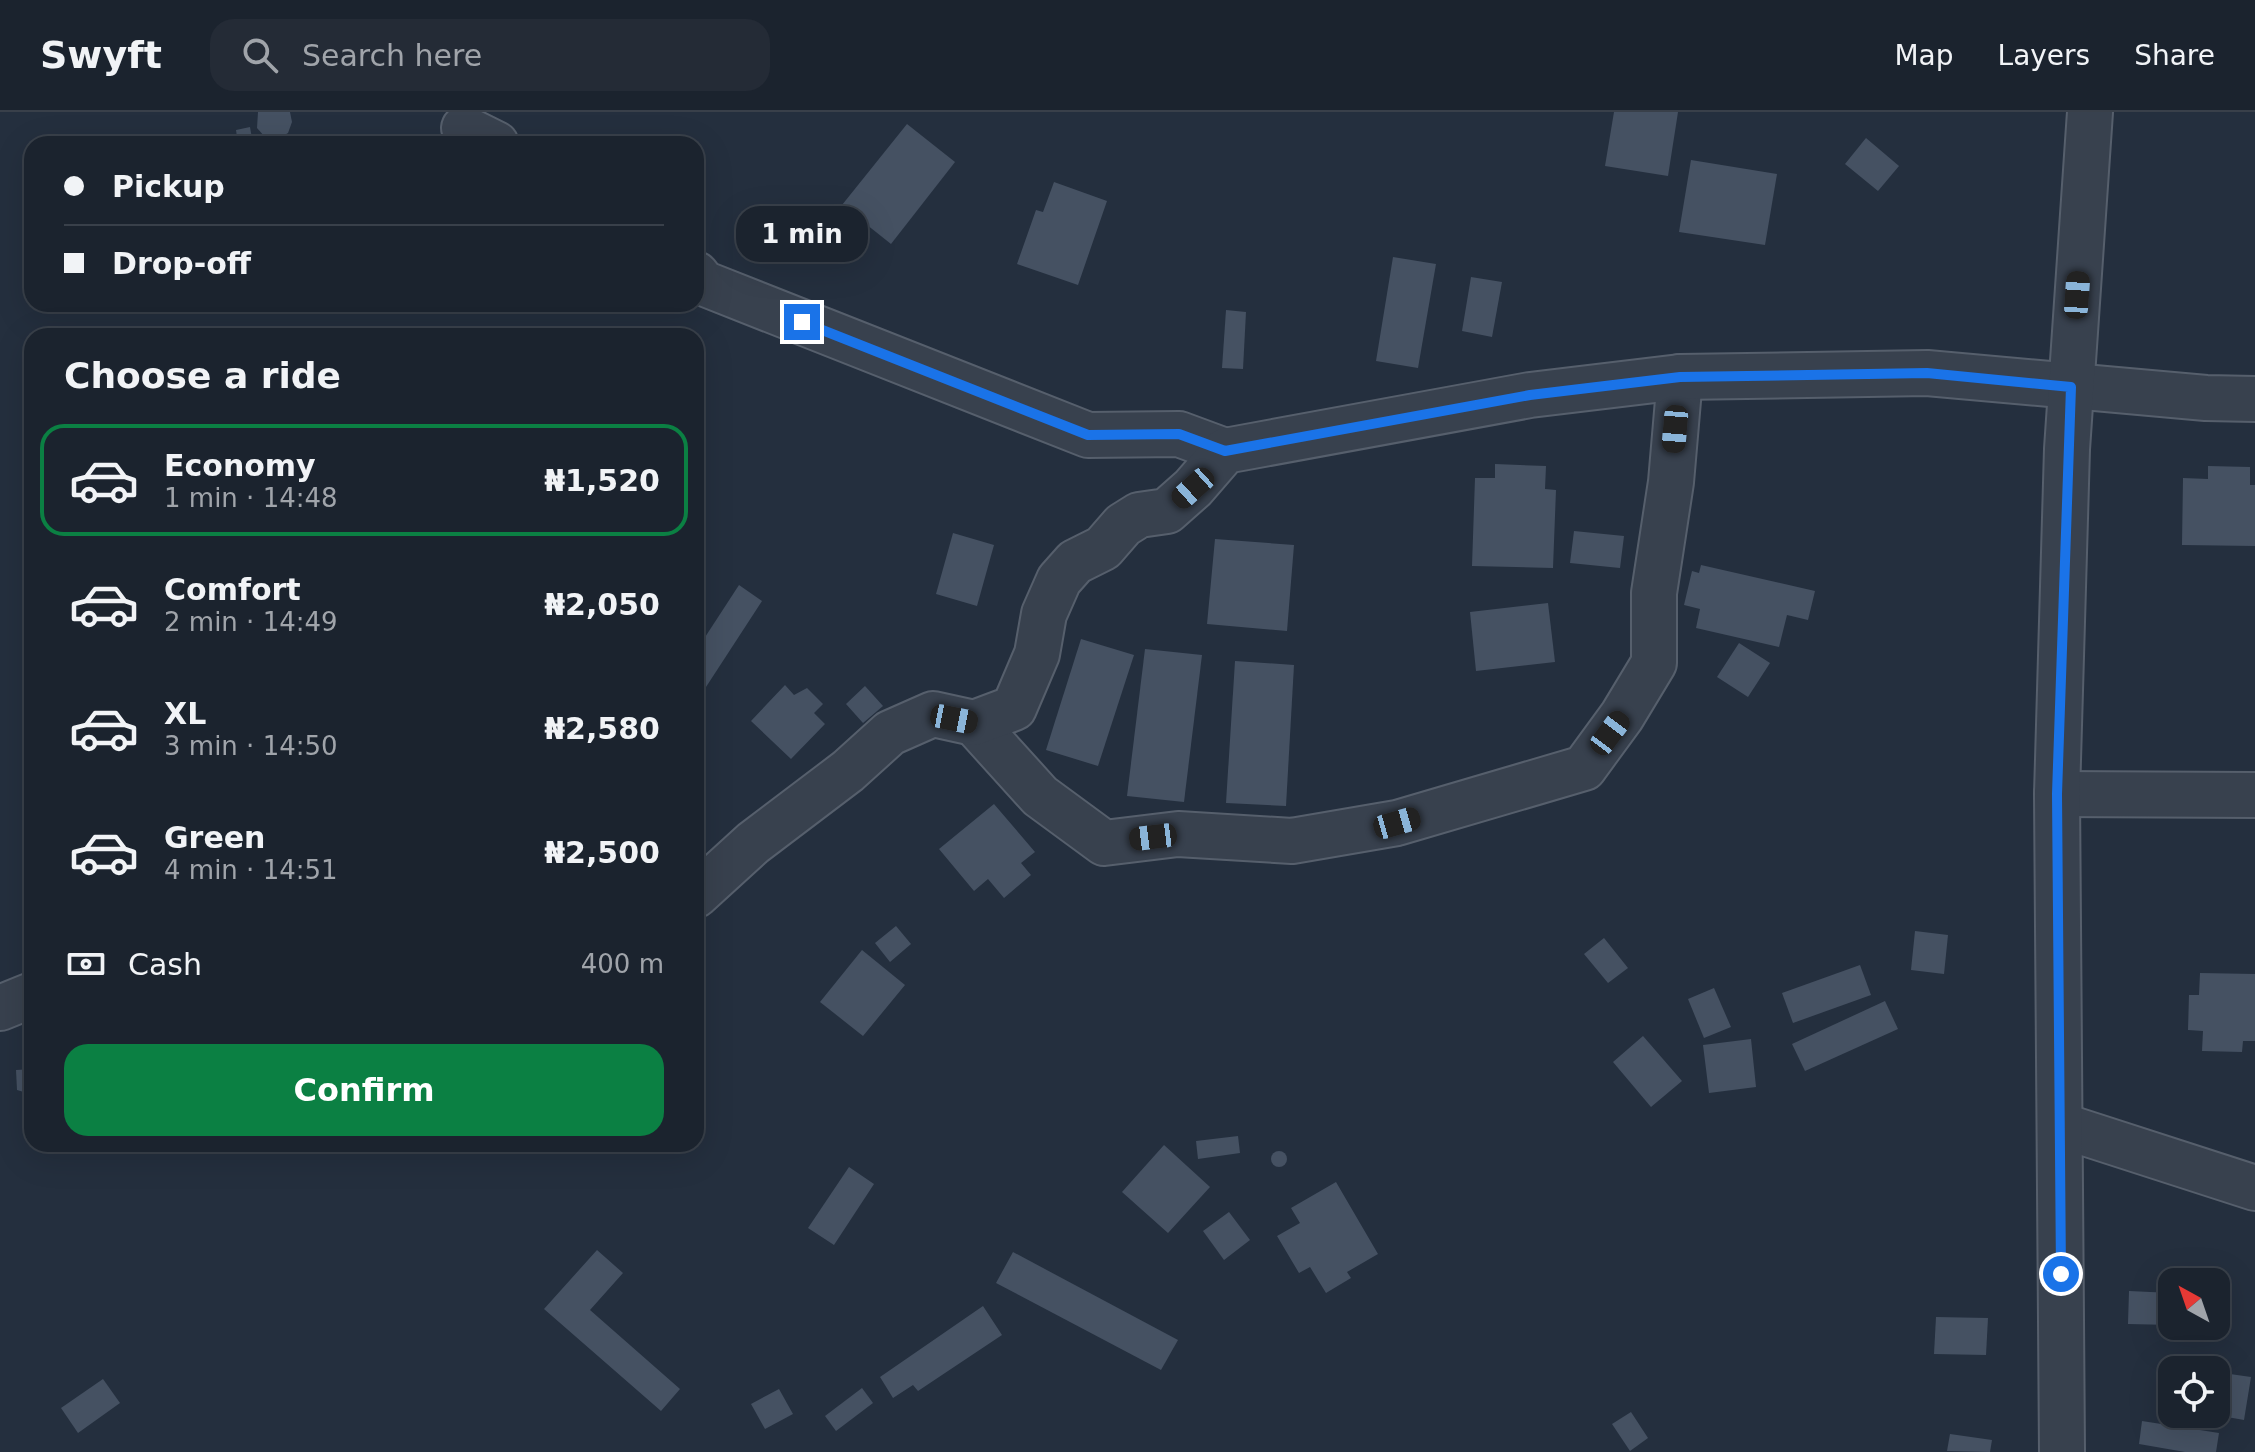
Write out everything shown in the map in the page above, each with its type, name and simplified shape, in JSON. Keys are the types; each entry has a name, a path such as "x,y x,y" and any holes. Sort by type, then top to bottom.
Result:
{"street":[{"path":"2062,1452 2057,794 2071,387 2090,112"},
{"path":"704,283 1088,435 1179,434 1225,451 1530,395 1680,377 1927,373 2206,398 2255,399"},
{"path":"974,723 1040,796 1104,843 1178,834 1292,841 1397,823 1584,768 1622,716 1654,663 1654,593 1671,482 1680,377"},
{"path":"704,888 753,843 848,771 890,733 933,714 974,723 1014,708 1037,654 1044,614 1059,580 1075,562 1103,548 1123,525 1139,515 1167,511 1193,488 1225,451"},
{"path":"2057,794 2255,795"},
{"path":"0,1008 24,998"},
{"path":"2060,1125 2255,1188"}],"building":[{"path":"258,112 290,112 292,122 288,133 282,136 264,136 257,128"},
{"path":"1614,112 1678,112 1668,176 1605,166"},
{"path":"907,124 955,162 891,244 842,205"},
{"path":"250,127 252,136 237,136 236,130"},
{"path":"1866,138 1899,166 1878,191 1845,164"},
{"path":"1691,160 1777,174 1765,245 1679,232"},
{"path":"1054,182 1107,201 1078,285 1017,264 1036,210 1043,212"},
{"path":"1393,257 1436,264 1418,368 1376,361"},
{"path":"1471,277 1502,282 1492,337 1462,331"},
{"path":"1226,310 1246,312 1243,369 1222,368"},
{"path":"1495,464 1546,466 1545,489 1556,490 1553,568 1472,566 1475,478 1495,478"},
{"path":"2208,466 2250,467 2250,485 2255,485 2255,546 2182,545 2183,478 2208,479"},
{"path":"1574,531 1624,536 1620,568 1570,563"},
{"path":"953,533 994,545 977,606 936,594"},
{"path":"1215,539 1294,545 1287,631 1207,624"},
{"path":"1701,565 1815,591 1808,620 1787,615 1779,647 1696,628 1700,609 1684,605 1692,571 1699,573"},
{"path":"739,585 762,601 706,687 704,639"},
{"path":"1548,603 1555,662 1476,671 1470,612"},
{"path":"1081,639 1134,655 1098,766 1046,750"},
{"path":"1739,643 1770,663 1748,697 1717,677"},
{"path":"1145,649 1202,655 1184,802 1127,796"},
{"path":"1235,661 1294,665 1286,806 1226,803"},
{"path":"785,685 794,695 807,688 823,704 814,713 825,724 791,759 751,721"},
{"path":"865,686 883,706 863,723 846,704"},
{"path":"994,804 1035,852 1021,863 1031,875 1004,898 988,879 974,891 939,849"},
{"path":"896,926 911,944 890,962 875,943"},
{"path":"1915,931 1948,935 1944,974 1911,970"},
{"path":"1604,938 1628,968 1608,983 1584,954"},
{"path":"862,950 905,985 863,1036 820,1002"},
{"path":"1860,965 1871,995 1793,1023 1782,993"},
{"path":"2200,973 2255,974 2255,1041 2243,1041 2242,1052 2202,1051 2203,1031 2188,1030 2189,995 2199,995"},
{"path":"1714,988 1731,1027 1704,1038 1688,999"},
{"path":"1885,1001 1898,1029 1805,1071 1792,1044"},
{"path":"1643,1036 1682,1081 1651,1107 1613,1062"},
{"path":"1751,1039 1756,1087 1709,1093 1703,1045"},
{"path":"16,1070 24,1070 24,1092 17,1090"},
{"path":"1238,1136 1240,1153 1198,1159 1196,1141"},
{"path":"1164,1145 1210,1187 1168,1233 1122,1192"},
{"path":"1276,1151 1282,1151 1287,1159 1285,1165 1276,1167 1271,1162 1271,1156"},
{"path":"849,1167 874,1184 834,1245 808,1228"},
{"path":"1336,1182 1378,1254 1347,1272 1351,1278 1326,1293 1310,1267 1299,1273 1277,1236 1300,1223 1291,1208"},
{"path":"1229,1212 1250,1240 1224,1260 1203,1231"},
{"path":"597,1250 623,1273 590,1310 680,1389 661,1411 544,1309"},
{"path":"1013,1252 1178,1340 1161,1370 996,1283"},
{"path":"2129,1291 2158,1292 2158,1325 2128,1324"},
{"path":"983,1306 1002,1335 918,1391 913,1385 893,1398 880,1377"},
{"path":"1936,1317 1988,1318 1986,1355 1934,1354"},
{"path":"2230,1374 2251,1377 2244,1420 2230,1418"},
{"path":"103,1379 120,1403 78,1433 61,1408"},
{"path":"862,1388 873,1403 836,1431 825,1416"},
{"path":"779,1389 793,1414 765,1429 751,1404"},
{"path":"1631,1412 1648,1438 1630,1451 1612,1424"},
{"path":"2142,1421 2158,1423 2158,1428 2219,1433 2216,1452 2185,1452 2139,1444"},
{"path":"1950,1434 1992,1440 1990,1452 1947,1451"}],"route":[{"path":"802,322 1088,435 1179,434 1225,451 1530,395 1680,377 1927,373 2071,387 2057,794 2061,1274"}]}
